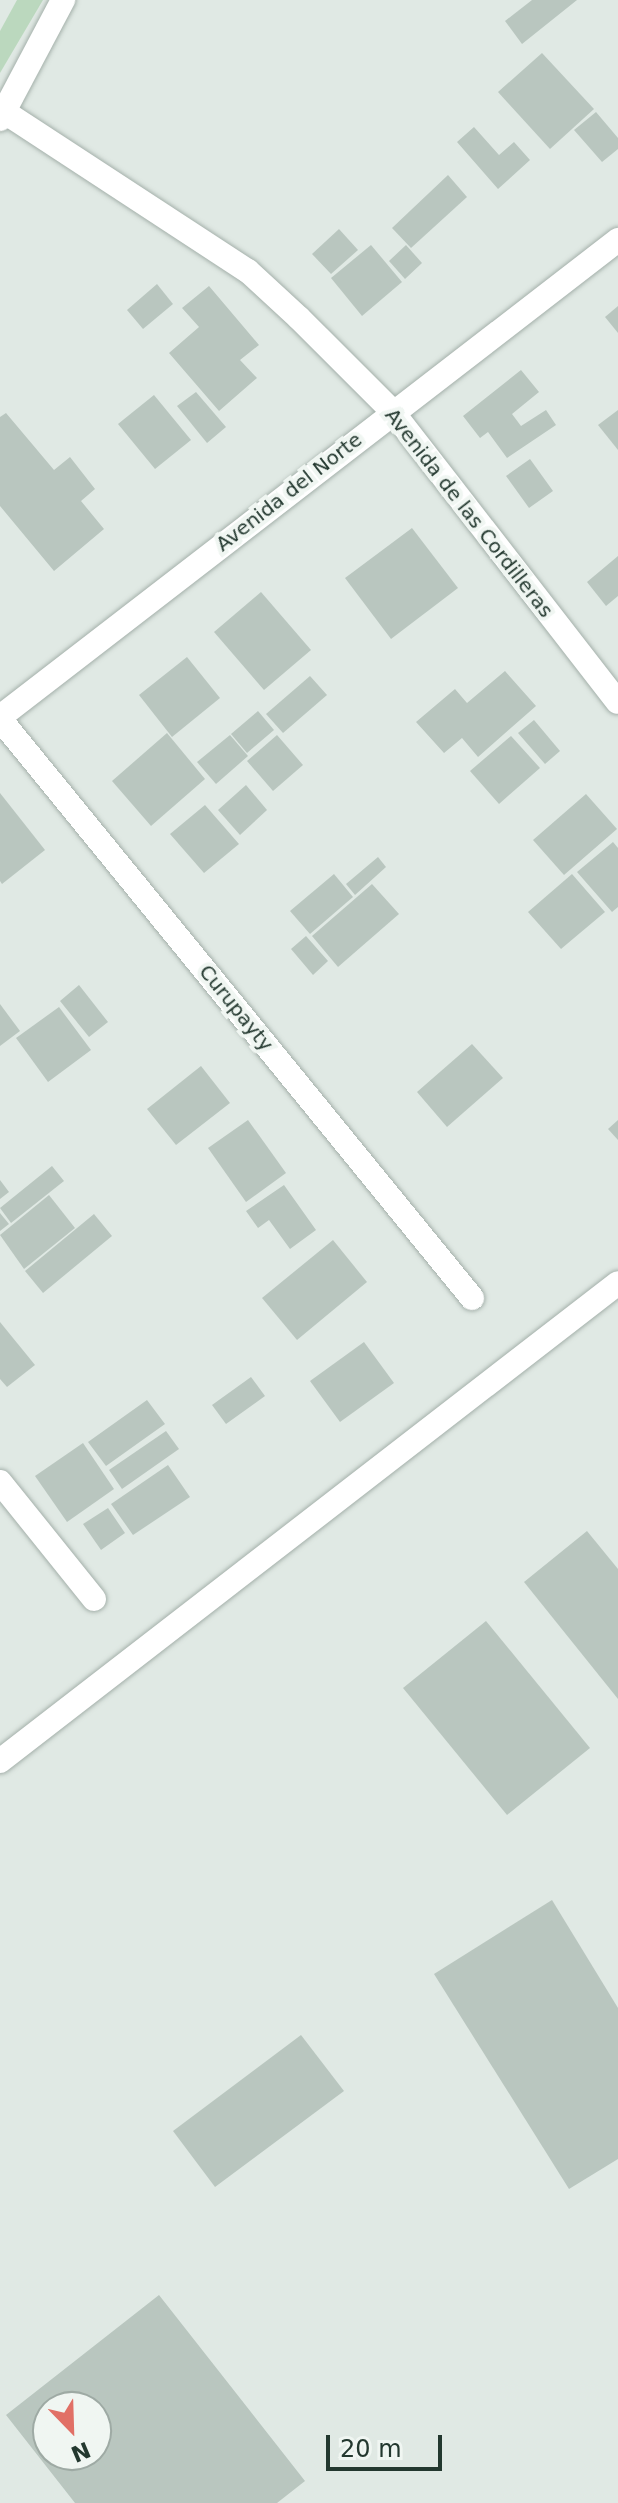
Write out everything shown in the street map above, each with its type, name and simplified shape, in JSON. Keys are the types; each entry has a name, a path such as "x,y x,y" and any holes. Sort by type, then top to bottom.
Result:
{"street":[{"path":"1,113 63,0"},
{"name":"Avenida de las Cordilleras","path":"1,113 248,271 392,411 618,702"},
{"name":"Avenida del Norte","path":"0,718 392,411 618,240"},
{"name":"Curupayty","path":"0,718 472,1298"},
{"path":"0,1761 618,1283"},
{"path":"0,1482 94,1599"}],"green space":[{"path":"17,0 43,0 0,73 0,31"}],"building":[{"path":"532,0 577,0 522,44 505,21"},
{"path":"542,53 594,109 550,149 498,92"},
{"path":"596,112 618,138 618,149 602,162 574,130"},
{"path":"474,127 499,155 514,142 530,160 498,189 457,142"},
{"path":"448,175 467,197 411,248 392,228"},
{"path":"339,229 358,250 331,274 312,254"},
{"path":"371,245 402,282 362,316 331,278"},
{"path":"406,245 422,263 405,279 389,261"},
{"path":"157,284 173,304 143,329 127,310"},
{"path":"209,286 259,345 240,360 257,378 219,411 169,353 199,327 182,308"},
{"path":"618,306 618,333 605,317"},
{"path":"521,370 539,392 512,414 521,426 546,410 556,425 507,458 488,432 480,438 463,416"},
{"path":"196,392 226,427 207,443 177,406"},
{"path":"154,395 191,440 155,469 118,424"},
{"path":"618,410 618,450 598,425"},
{"path":"6,413 54,470 70,457 95,489 81,501 104,529 54,571 0,506 0,417"},
{"path":"530,459 553,491 529,508 506,476"},
{"path":"412,528 458,588 391,639 345,578"},
{"path":"618,556 618,596 606,606 587,582"},
{"path":"261,592 311,650 264,690 214,632"},
{"path":"187,657 220,698 172,737 139,695"},
{"path":"505,671 536,706 478,757 462,738 444,753 416,722 455,689 467,703"},
{"path":"310,676 327,695 283,733 266,714"},
{"path":"258,711 274,730 247,753 231,734"},
{"path":"534,720 560,751 545,764 518,733"},
{"path":"167,733 205,779 151,826 112,781"},
{"path":"230,735 248,756 216,784 197,762"},
{"path":"277,735 303,765 273,791 247,761"},
{"path":"511,736 540,768 499,804 470,771"},
{"path":"246,785 267,810 240,835 218,810"},
{"path":"0,793 45,850 2,884 0,881"},
{"path":"586,794 617,829 564,875 533,840"},
{"path":"205,805 239,844 204,873 170,834"},
{"path":"613,842 618,848 618,907 612,912 577,872"},
{"path":"378,857 386,867 355,895 346,884"},
{"path":"334,874 353,897 310,934 290,911"},
{"path":"572,874 605,912 561,949 528,912"},
{"path":"372,884 399,914 338,967 312,936"},
{"path":"306,936 328,961 313,975 291,949"},
{"path":"79,985 108,1022 89,1037 60,1001"},
{"path":"0,1004 20,1031 0,1046"},
{"path":"59,1007 91,1050 48,1082 16,1038"},
{"path":"472,1044 503,1078 447,1127 417,1092"},
{"path":"201,1066 230,1103 176,1145 147,1109"},
{"path":"248,1120 286,1173 246,1202 208,1148"},
{"path":"618,1120 618,1140 608,1129"},
{"path":"52,1166 64,1181 11,1223 0,1208"},
{"path":"0,1180 9,1192 0,1199"},
{"path":"284,1185 316,1230 290,1249 269,1220 258,1228 246,1211"},
{"path":"49,1195 75,1228 24,1269 0,1235"},
{"path":"0,1213 9,1224 0,1231"},
{"path":"94,1214 112,1236 43,1293 25,1271"},
{"path":"333,1240 367,1282 297,1340 262,1298"},
{"path":"0,1322 35,1365 7,1387 0,1379"},
{"path":"364,1342 394,1383 340,1422 310,1381"},
{"path":"251,1377 265,1396 226,1424 212,1405"},
{"path":"147,1400 165,1424 106,1466 88,1442"},
{"path":"166,1431 179,1449 122,1489 109,1470"},
{"path":"83,1443 114,1489 67,1522 35,1476"},
{"path":"168,1465 190,1497 133,1535 111,1504"},
{"path":"108,1508 125,1533 101,1550 83,1524"},
{"path":"587,1531 618,1569 618,1699 524,1582"},
{"path":"486,1621 590,1748 507,1815 403,1688"},
{"path":"552,1900 618,2008 618,2159 569,2189 434,1974"},
{"path":"301,2035 344,2091 215,2187 173,2131"},
{"path":"159,2295 305,2481 277,2503 75,2503 50,2471 112,2471 112,2391 37,2391"},
{"path":"32,2395 32,2448 6,2415"}]}
